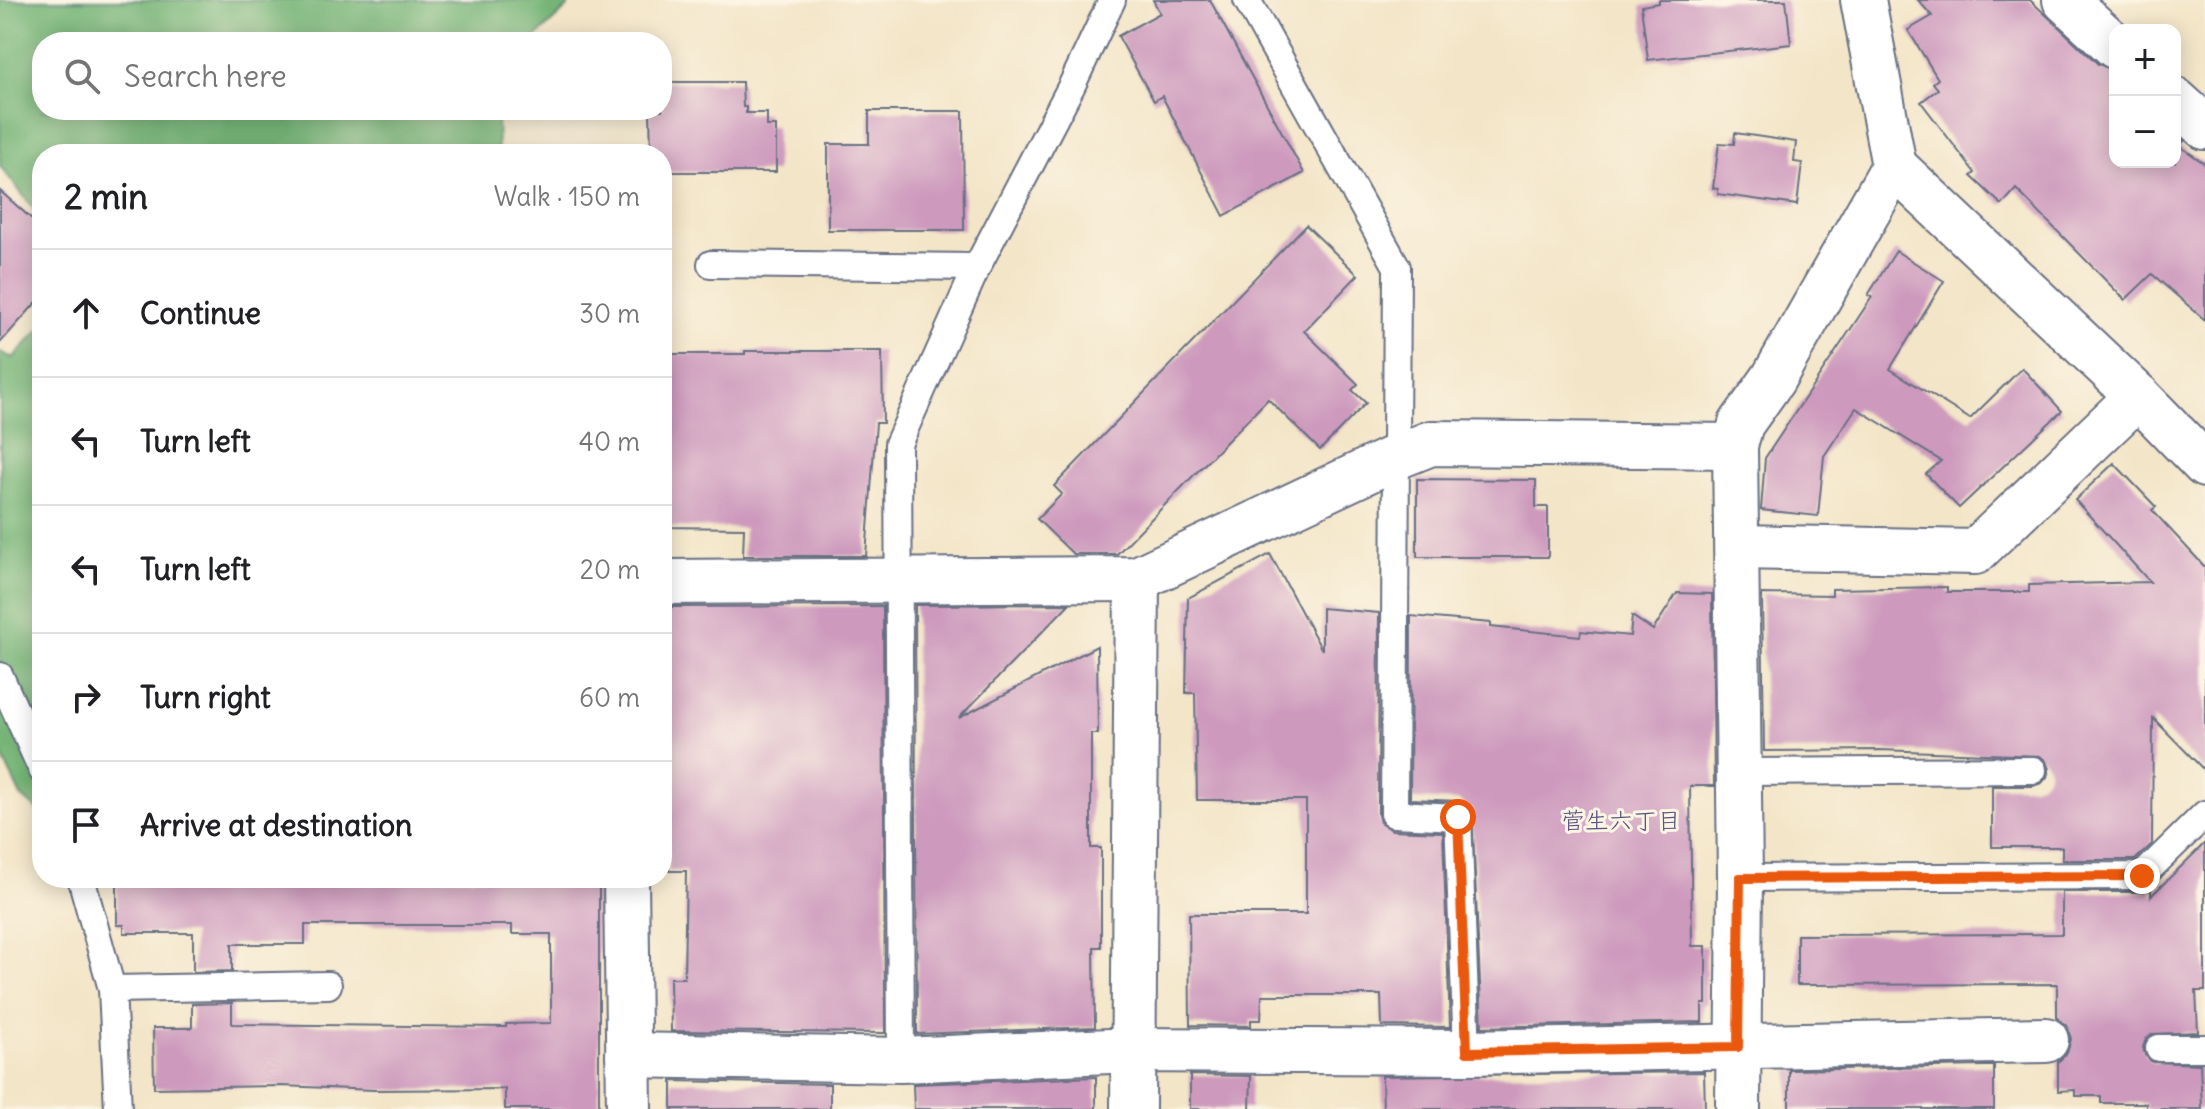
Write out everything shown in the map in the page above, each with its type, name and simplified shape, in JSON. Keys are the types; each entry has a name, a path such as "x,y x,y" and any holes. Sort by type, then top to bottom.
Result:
{"street":[{"path":"1863,0 1894,166 2138,396 2205,465"},
{"path":"2065,0 2109,40"},
{"path":"2181,105 2205,127"},
{"path":"1738,1109 1740,878 1735,446 1741,424 1773,379 1894,166"},
{"path":"1738,547 1975,552 2138,396"},
{"path":"672,582 1137,579 1431,443 1735,446"},
{"path":"1133,1109 1137,579"},
{"path":"626,888 629,1109"},
{"path":"628,1055 901,1060 1133,1050 1467,1052 2046,1040"}],"lane":[{"path":"901,1060 898,444 977,267 1072,85 1112,0"},
{"path":"1247,0 1397,267 1394,814 1458,817 1467,1052"},
{"path":"711,264 977,267"},
{"path":"0,676 32,748"},
{"path":"1738,772 2033,770"},
{"path":"1740,878 2142,876 2205,814"},
{"path":"84,888 112,989 118,1109"},
{"path":"112,989 328,985"},
{"path":"2159,1048 2205,1048"}],"green space":[{"path":"0,0 568,0 568,7 542,32 32,32 32,120 497,120 498,144 32,144 32,206 0,166"},
{"path":"32,338 32,805 21,796 0,752 0,352 13,358"}],"building":[{"path":"1153,0 1210,0 1304,173 1224,216 1162,96 1154,101 1118,36 1160,13"},
{"path":"1659,0 1786,0 1791,44 1648,60 1641,6 1659,3"},
{"path":"1918,0 2030,0 2098,64 2109,68 2109,168 2181,168 2181,147 2205,164 2205,320 2152,274 2125,300 2016,189 2002,205 1971,176 1975,173 1921,102 1938,89 1933,83 1938,79 1908,30 1932,16"},
{"path":"672,82 742,82 746,113 767,113 767,126 776,126 776,172 672,172 672,144 651,144 650,120 672,120"},
{"path":"869,111 963,111 964,230 828,230 828,144 869,144"},
{"path":"1735,133 1796,142 1794,162 1802,163 1797,205 1718,194 1718,189 1713,188 1719,143 1734,144"},
{"path":"0,191 32,219 32,307 0,343"},
{"path":"1306,225 1358,275 1304,331 1358,384 1352,390 1366,403 1320,450 1268,399 1117,554 1073,554 1037,519 1062,494 1054,486"},
{"path":"1896,251 1944,281 1890,369 1970,419 2022,368 2062,411 1959,508 1926,474 1941,461 1856,408 1824,456 1818,516 1761,510 1765,458 1872,297 1868,295"},
{"path":"745,351 882,351 883,423 876,423 866,556 743,556 744,528 672,527 672,354 745,354"},
{"path":"2114,463 2156,507 2152,510 2205,567 2205,771 2153,718 2152,844 2135,860 2062,860 2062,847 1992,847 1992,786 2033,786 2042,783 2049,769 2040,756 1880,750 1764,751 1762,594 1832,595 1832,589 1947,587 1947,592 2029,592 2029,585 2150,582 2075,500"},
{"path":"1417,479 1536,480 1536,507 1548,507 1548,557 1417,557"},
{"path":"1270,554 1322,650 1322,608 1379,613 1378,815 1380,822 1392,830 1443,832 1450,1027 1382,1026 1381,995 1262,995 1261,1020 1251,1020 1251,1026 1190,1025 1189,914 1306,914 1306,800 1197,800 1195,693 1186,693 1188,598"},
{"path":"1677,593 1712,594 1714,786 1690,786 1692,946 1706,946 1706,1004 1702,1004 1702,1022 1482,1027 1472,810 1459,801 1410,799 1411,616 1491,623 1491,627 1580,636 1581,631 1630,636 1632,616 1653,630"},
{"path":"1069,604 959,718 1097,646 1098,734 1091,734 1091,848 1101,848 1101,947 1094,947 1095,1027 917,1034 915,605"},
{"path":"883,606 885,1033 671,1031 670,978 684,978 686,871 672,871 672,607"},
{"path":"2205,843 2205,991 2196,991 2198,1032 2152,1034 2143,1047 2145,1055 2152,1062 2200,1064 2202,1109 2146,1109 2146,1103 2101,1103 2101,1096 2075,1096 2075,1090 2058,1091 2058,1062 2067,1053 2071,1039 2067,1026 2057,1018 2057,984 1797,985 1797,935 2062,934 2062,892 2142,892 2151,889 2151,896"},
{"path":"117,888 599,888 599,1109 505,1109 505,1089 154,1088 153,1028 192,1028 192,1004 232,1003 232,1024 506,1027 506,1024 551,1023 551,934 512,934 512,925 305,925 305,944 232,944 232,971 193,972 193,933 124,933 124,925 117,925"},
{"path":"1994,1066 1994,1109 1789,1109 1789,1070"},
{"path":"1704,1072 1705,1109 1383,1109 1382,1076"},
{"path":"1190,1075 1251,1076 1250,1109 1190,1109"},
{"path":"1096,1077 1096,1109 914,1109 913,1084"},
{"path":"672,1081 830,1084 830,1109 672,1109"}],"district":[{"name":"菅生六丁目","path":"1621,820"}],"route":[{"path":"1458,817 1467,1052 1738,1047 1740,878 2142,876"}]}
